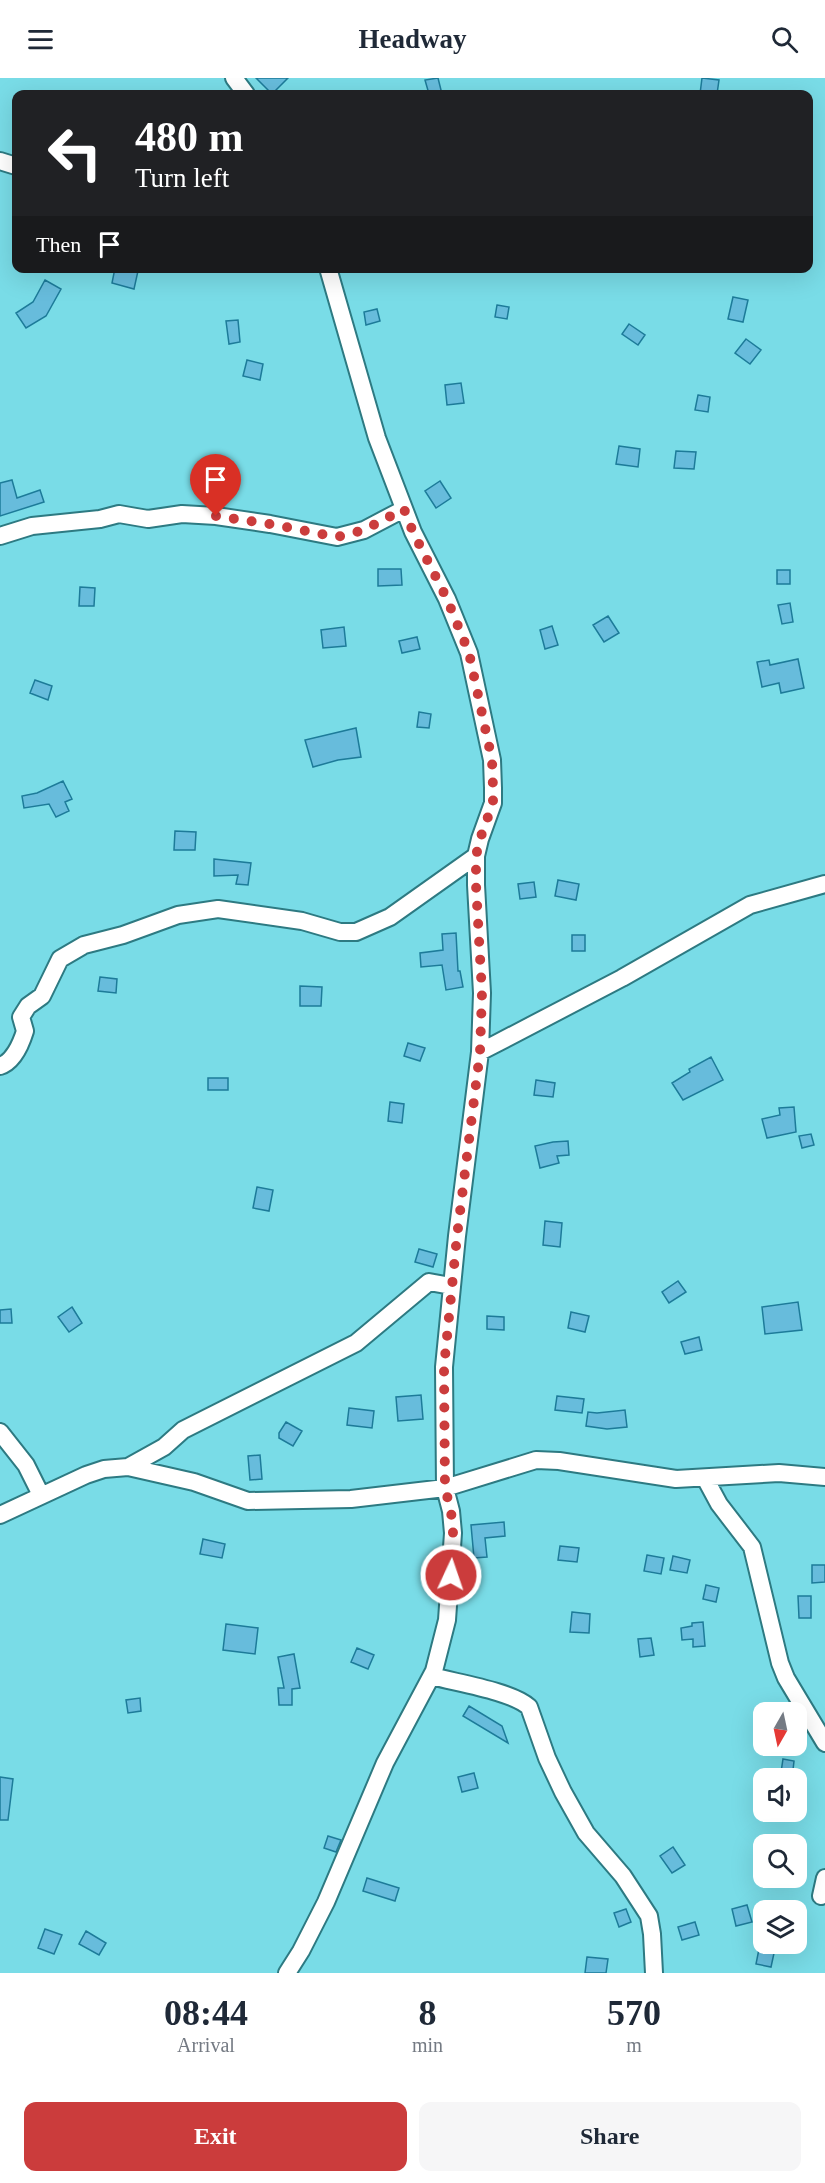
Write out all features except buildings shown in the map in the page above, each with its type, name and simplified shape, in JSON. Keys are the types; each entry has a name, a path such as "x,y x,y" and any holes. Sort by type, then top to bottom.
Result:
{"street":[{"path":"287,1973 326,1902 385,1763 432,1676 447,1620 453,1533 451,1511 445,1488 444,1367 451,1286 480,1052 482,993 476,856 493,803 492,760 469,653 454,615 404,509 378,438 329,273"},
{"path":"0,536 32,526 100,519 119,514 148,519 182,514 216,516 270,524 337,537 364,530 404,509"},
{"path":"0,1066 7,1064 16,1051 25,1031 21,1017 28,1006 42,996 60,959 84,945 178,915 218,909 302,921 340,932 356,932 390,916 476,856"},
{"path":"480,1052 622,978 750,905 825,884"},
{"path":"128,1467 164,1447 183,1430 356,1343 429,1282 451,1286"},
{"path":"0,1432 26,1465 41,1495"},
{"path":"0,1515 86,1475 104,1469 128,1467 194,1482 248,1501 351,1499 445,1488 536,1460 559,1461 676,1479 779,1473 825,1477"},
{"path":"705,1478 719,1504 752,1547 780,1663 786,1678 825,1743"},
{"path":"432,1676 508,1696 523,1701 529,1707 547,1758 586,1833 623,1876 649,1917 654,1973"},
{"path":"821,1896 825,1878"}],"route":[{"path":"216,516 337,537 364,530 404,509 458,623 469,653 492,760 493,803 476,856 482,993 480,1052 457,1236 444,1367 445,1488 451,1511 453,1533 451,1575"}]}
